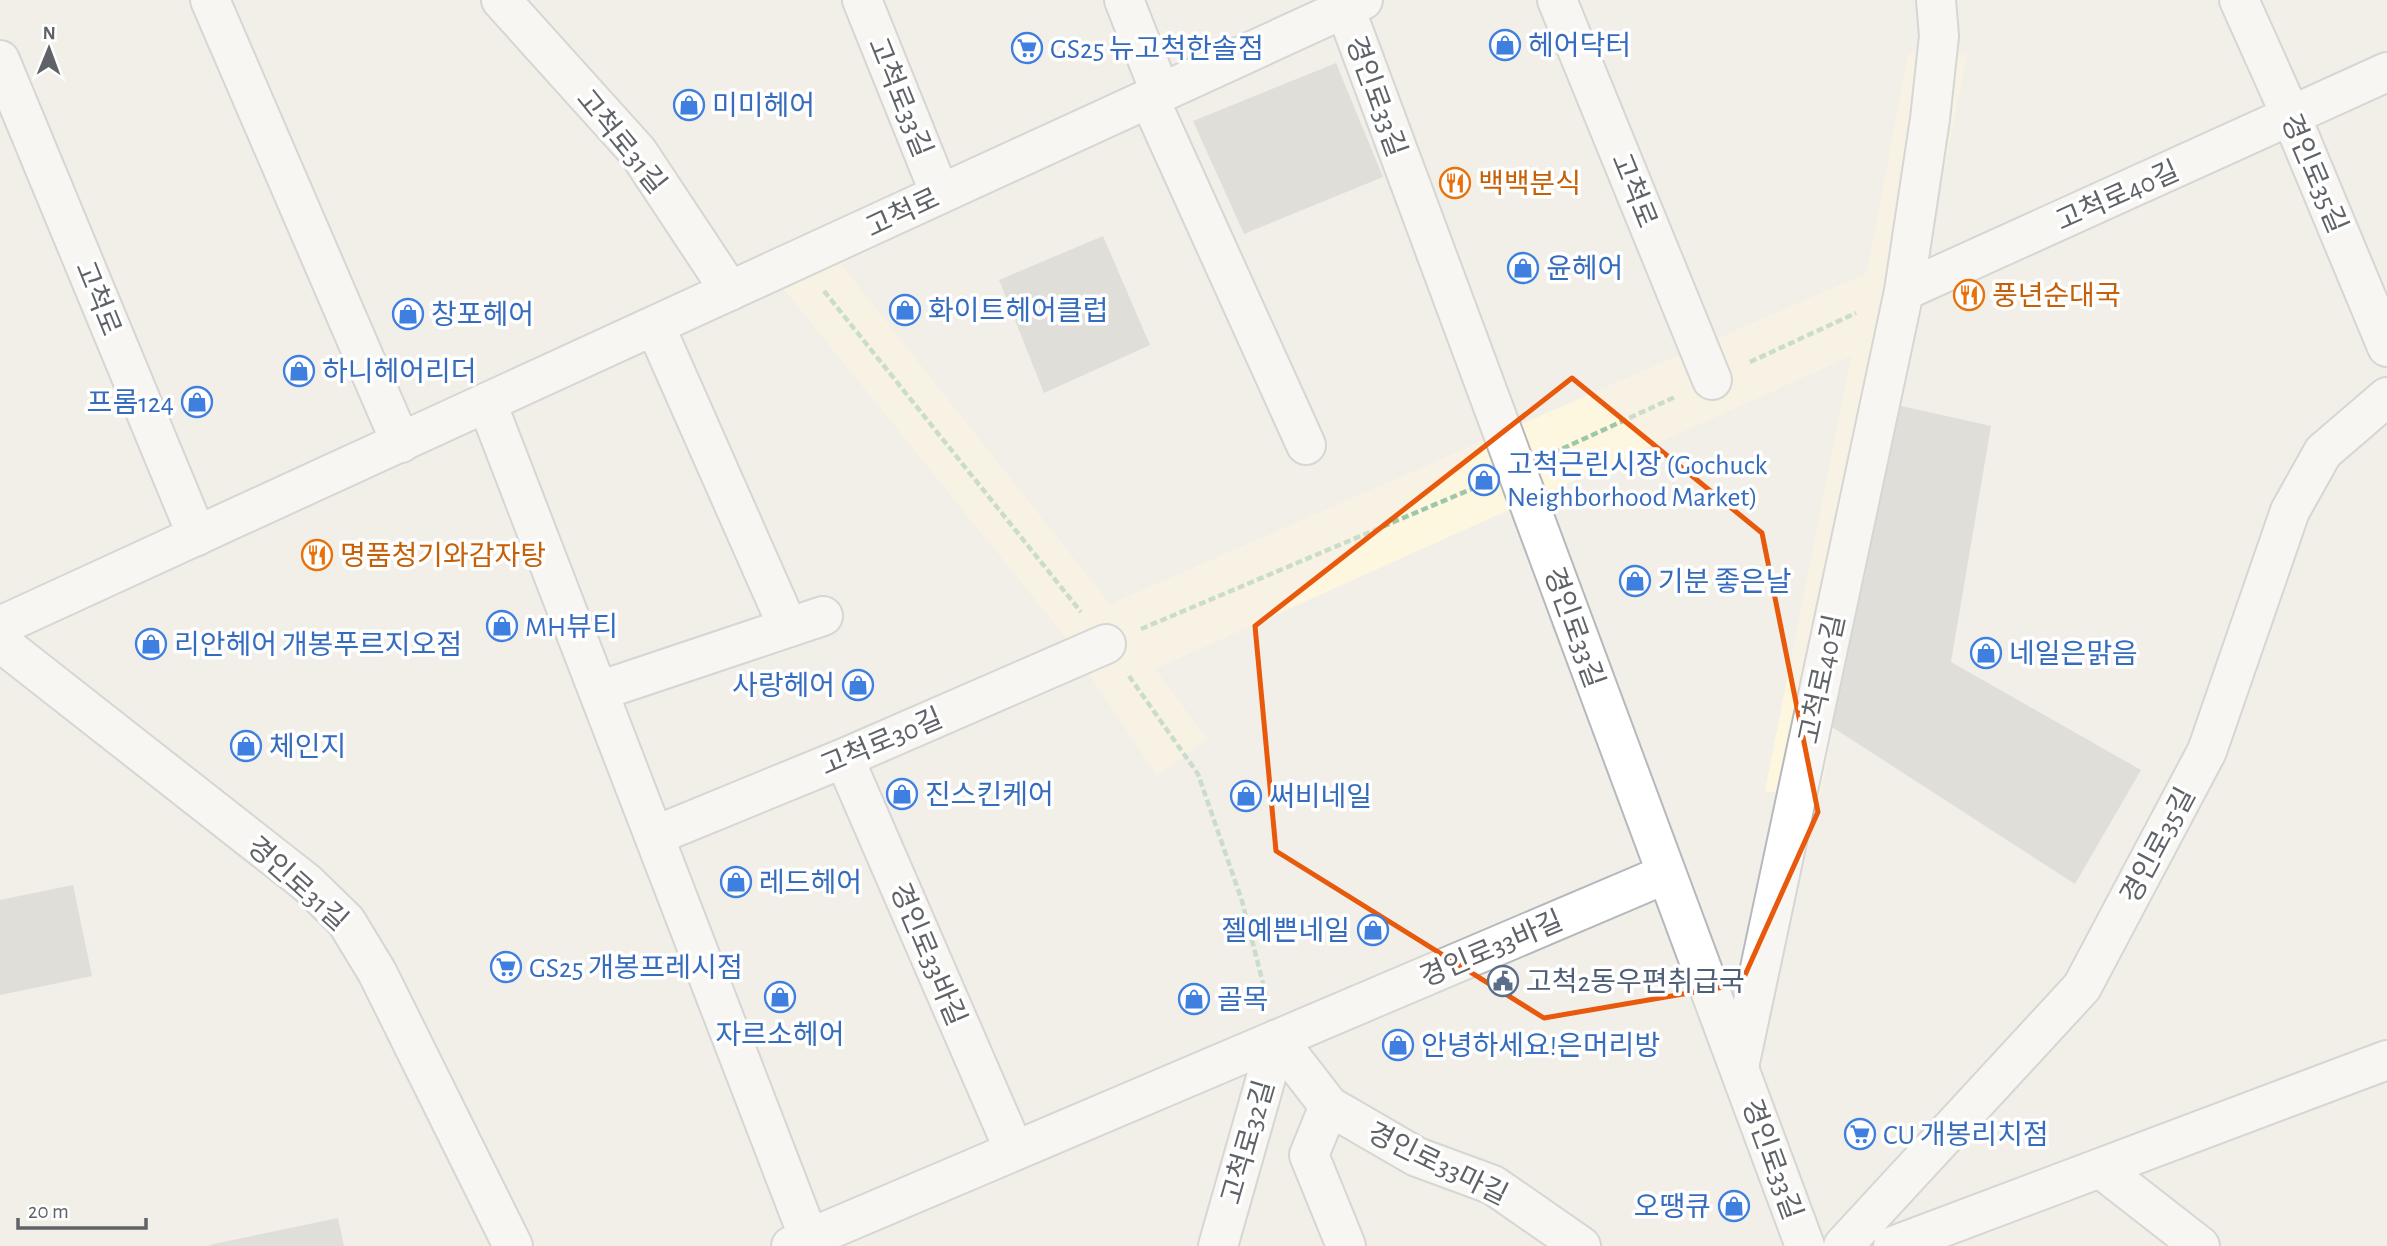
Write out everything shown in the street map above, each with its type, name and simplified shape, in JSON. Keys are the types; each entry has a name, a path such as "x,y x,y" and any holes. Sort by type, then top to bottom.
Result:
{"street":[{"path":"210,0 401,443"},
{"name":"고척로31길","path":"500,0 638,152 730,291"},
{"name":"고척로33길","path":"862,0 940,194"},
{"path":"1124,0 1155,96 1306,445"},
{"name":"고척로","path":"1557,0 1712,380"},
{"name":"고척로40길","path":"1739,1067 1904,291 1930,119 1939,36 1936,0"},
{"name":"경인로35길","path":"2239,0 2291,116 2387,347"},
{"name":"고척로","path":"0,626 1155,96 1350,3"},
{"name":"경인로33길","path":"1350,3 1666,874 1805,1246"},
{"name":"고척로","path":"0,60 197,536"},
{"name":"고척로40길","path":"1904,291 2387,72"},
{"path":"599,691 806,622 655,326"},
{"name":"경인로35길","path":"1843,1246 2082,987 2207,751 2290,511 2323,452 2387,397"},
{"path":"487,403 654,836 804,1243"},
{"name":"경인로31길","path":"0,642 297,875 346,921 377,972 513,1246"},
{"name":"고척로30길","path":"654,836 844,758 1106,644"},
{"name":"경인로33바길","path":"844,758 1014,1150"},
{"name":"경인로33바길","path":"804,1243 1014,1150 1666,874"},
{"path":"1277,1039 1329,1106 1309,1155 1346,1246"},
{"name":"고척로32길","path":"1218,1246 1277,1039"},
{"path":"1893,1246 2387,1060"},
{"name":"경인로33마길","path":"1329,1106 1417,1157 1493,1185 1581,1246"},
{"path":"2100,1168 2200,1246"}],"path":[{"path":"1106,644 1198,774 1242,901 1277,1039"}],"highlighted area":[{"path":"1572,378 1762,533 1818,812 1741,984 1544,1018 1276,851 1255,626"}],"shaded area":[{"name":"고척근린시장 (Gochuck Neighborhood Market)","path":"1908,54 1967,55 1820,797 1765,791 1851,356 1155,669 1207,739 1157,776 1059,629 771,273 827,247 1110,604 1867,273"}],"building":[{"path":"1336,63 1383,177 1244,234 1193,121"},
{"path":"1103,236 1150,345 1044,393 999,280"},
{"path":"1897,405 1991,426 1951,662 2141,770 2075,884 1829,725"},
{"path":"73,885 92,976 0,995 0,900"},
{"path":"338,1218 344,1246 209,1246 209,1245"}],"place":[{"name":"헤어닥터","path":"1505,45"},
{"name":"GS25 뉴고척한솔점","path":"1027,48"},
{"name":"미미헤어","path":"689,105"},
{"name":"백백분식","path":"1455,183"},
{"name":"윤헤어","path":"1523,268"},
{"name":"풍년순대국","path":"1969,295"},
{"name":"화이트헤어클럽","path":"905,310"},
{"name":"창포헤어","path":"408,314"},
{"name":"하니헤어리더","path":"299,371"},
{"name":"프롬124","path":"197,402"},
{"name":"고척근린시장 (Gochuck Neighborhood Market)","path":"1484,480"},
{"name":"명품청기와감자탕","path":"317,555"},
{"name":"기분 좋은날","path":"1635,581"},
{"name":"MH뷰티","path":"502,626"},
{"name":"리안헤어 개봉푸르지오점","path":"151,644"},
{"name":"네일은맑음","path":"1986,653"},
{"name":"사랑헤어","path":"858,685"},
{"name":"체인지","path":"246,746"},
{"name":"진스킨케어","path":"902,794"},
{"name":"써비네일","path":"1246,796"},
{"name":"레드헤어","path":"736,882"},
{"name":"젤예쁜네일","path":"1373,930"},
{"name":"GS25 개봉프레시점","path":"506,967"},
{"name":"고척2동우편취급국","path":"1503,981"},
{"name":"자르소헤어","path":"780,997"},
{"name":"골목","path":"1194,999"},
{"name":"안녕하세요!은머리방","path":"1398,1045"},
{"name":"CU 개봉리치점","path":"1860,1134"},
{"name":"오땡큐","path":"1734,1206"}]}
